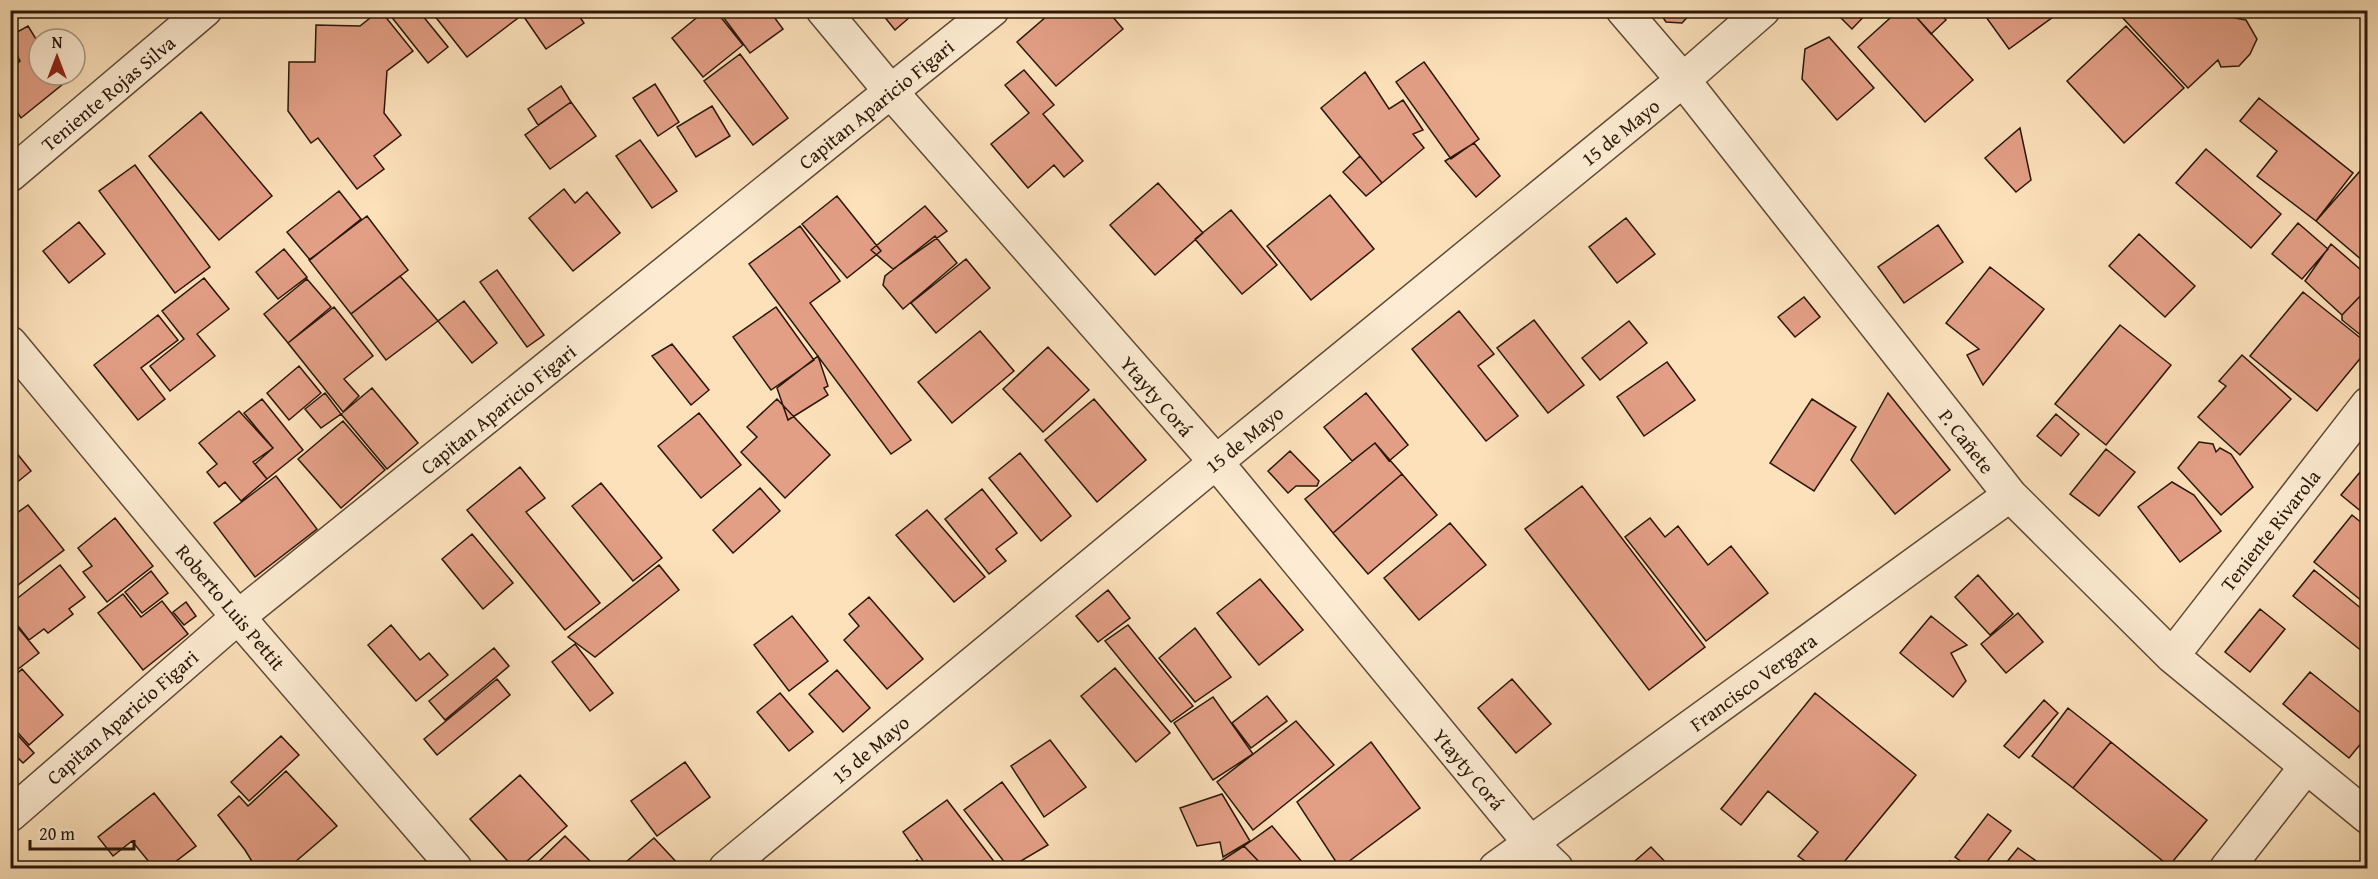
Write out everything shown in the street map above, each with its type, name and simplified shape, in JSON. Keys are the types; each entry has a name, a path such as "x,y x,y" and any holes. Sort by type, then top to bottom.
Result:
{"street":[{"name":"Teniente Rojas Silva","path":"10,175 205,10"},
{"name":"Ytayty Corá","path":"823,10 892,93 1216,462 1532,843 1556,868"},
{"name":"Capitan Aparicio Figari","path":"10,815 238,617 892,93 992,10"},
{"name":"P. Cañete","path":"1623,10 1683,80 2010,495 2172,656 2367,817"},
{"name":"15 de Mayo","path":"726,868 1216,462 1683,80 1763,10"},
{"name":"Roberto Luis Pettit","path":"10,343 238,617 455,868"},
{"name":"Teniente Rivarola","path":"2172,656 2367,404"},
{"name":"Francisco Vergara","path":"1496,868 2010,495"},
{"path":"2227,868 2307,767"}],"building":[{"path":"380,10 413,51 387,71 384,113 401,135 374,156 384,169 357,189 318,138 311,143 288,111 289,62 315,62 316,25 360,26"},
{"path":"386,10 418,10 448,47 428,63"},
{"path":"430,10 513,10 518,18 467,57"},
{"path":"526,10 575,10 584,23 546,49 522,14"},
{"path":"706,10 715,10 743,45 703,77 672,38"},
{"path":"718,10 769,10 783,29 750,53"},
{"path":"879,10 918,10 895,30"},
{"path":"1054,10 1107,10 1123,29 1056,86 1017,42"},
{"path":"1658,10 1694,10 1682,23 1666,22"},
{"path":"1833,10 1870,10 1852,29"},
{"path":"1899,10 1910,10 1973,80 1925,122 1858,47"},
{"path":"1910,10 1944,10 1941,14 1946,20 1931,34"},
{"path":"1981,10 2048,10 2053,17 2009,49"},
{"path":"2125,10 2243,10 2235,18 2246,20 2257,39 2250,54 2239,66 2221,67 2218,60 2188,88 2120,15"},
{"path":"2126,26 2184,88 2124,143 2067,81"},
{"path":"29,27 27,87 59,87 21,118 10,101 10,70 20,61 10,41 10,36"},
{"path":"1829,37 1874,88 1837,120 1802,79 1805,49"},
{"path":"10,49 20,61 10,67"},
{"path":"740,54 788,118 753,145 704,81"},
{"path":"1424,62 1479,139 1451,159 1396,82"},
{"path":"1024,70 1054,105 1043,114 1083,161 1064,177 1054,165 1028,188 991,144 1029,113 1005,85"},
{"path":"1365,72 1389,109 1403,100 1423,130 1413,134 1424,148 1382,183 1321,108"},
{"path":"655,84 679,122 658,136 633,98"},
{"path":"561,86 571,102 538,125 528,109"},
{"path":"2259,98 2353,173 2316,221 2257,176 2277,151 2240,121"},
{"path":"571,102 596,136 550,169 525,135"},
{"path":"712,106 730,136 696,157 677,127"},
{"path":"201,112 272,196 219,240 149,156"},
{"path":"2020,128 2031,180 2016,192 1985,158"},
{"path":"640,140 677,191 652,208 616,156"},
{"path":"1474,143 1500,176 1476,197 1445,161"},
{"path":"2206,149 2281,214 2251,248 2176,183"},
{"path":"1360,156 1382,183 1366,196 1343,172"},
{"path":"2368,162 2368,256 2363,261 2316,221"},
{"path":"135,165 210,267 175,293 99,191"},
{"path":"1158,183 1203,233 1155,275 1110,225"},
{"path":"564,189 575,203 587,192 620,233 573,271 529,218"},
{"path":"339,191 361,219 310,260 287,232"},
{"path":"1330,195 1374,249 1311,300 1267,246"},
{"path":"837,196 881,251 847,278 802,224"},
{"path":"925,206 947,231 893,269 871,250"},
{"path":"1231,210 1277,265 1242,294 1195,239"},
{"path":"367,216 408,270 351,314 309,260"},
{"path":"1626,218 1655,254 1617,283 1589,247"},
{"path":"79,222 105,254 69,283 43,251"},
{"path":"2298,223 2328,249 2302,279 2272,254"},
{"path":"1938,225 1963,262 1904,303 1878,267"},
{"path":"800,226 840,281 810,303 911,440 891,454 749,264"},
{"path":"2139,234 2195,286 2165,317 2109,266"},
{"path":"935,236 957,263 903,309 883,285 885,276"},
{"path":"2331,244 2368,276 2368,288 2342,315 2305,281"},
{"path":"284,249 307,277 278,299 256,272"},
{"path":"966,259 990,288 936,333 911,303"},
{"path":"1990,267 2044,309 1983,385 1967,355 1979,349 1946,323"},
{"path":"497,270 544,335 527,347 480,282"},
{"path":"400,276 438,321 386,360 351,314"},
{"path":"204,278 229,309 197,334 215,356 170,391 150,366 184,339 162,311"},
{"path":"307,279 331,307 288,343 264,314"},
{"path":"2368,288 2368,341 2342,320 2342,315"},
{"path":"2303,292 2368,344 2368,349 2317,411 2250,356"},
{"path":"1804,297 1820,317 1795,337 1778,317"},
{"path":"464,301 497,343 472,363 438,321"},
{"path":"334,307 373,356 344,379 359,396 343,412 288,343"},
{"path":"776,307 814,360 771,390 733,337"},
{"path":"1459,311 1494,354 1478,366 1518,416 1486,441 1412,349"},
{"path":"158,315 178,340 141,368 165,399 138,420 94,365"},
{"path":"1534,320 1584,385 1548,413 1497,348"},
{"path":"1629,321 1647,343 1600,380 1582,358"},
{"path":"2120,325 2171,365 2106,445 2055,404"},
{"path":"980,331 1014,371 952,423 918,382"},
{"path":"672,344 709,390 691,405 652,356"},
{"path":"1048,347 1089,390 1043,432 1003,389"},
{"path":"2242,355 2291,399 2240,455 2198,417 2226,386 2219,381"},
{"path":"818,356 828,386 824,388 828,395 788,420 777,388"},
{"path":"1667,362 1695,400 1644,436 1617,397"},
{"path":"299,366 321,393 289,420 267,393"},
{"path":"372,388 418,443 387,469 341,414"},
{"path":"325,393 341,414 321,428 305,409"},
{"path":"1366,393 1408,445 1389,461 1375,443 1352,461 1324,427"},
{"path":"1888,393 1950,470 1895,514 1851,460"},
{"path":"262,399 303,450 267,479 255,464 273,448 244,413"},
{"path":"777,399 830,455 785,498 741,452 757,437 747,427"},
{"path":"1094,399 1146,460 1097,502 1045,440"},
{"path":"1812,399 1856,427 1814,491 1770,463"},
{"path":"239,411 273,448 253,462 267,479 241,501 225,482 219,487 207,472 217,464 199,443"},
{"path":"699,413 741,465 701,498 658,446"},
{"path":"2056,414 2079,434 2061,456 2037,436"},
{"path":"343,421 385,470 341,508 298,459"},
{"path":"2199,442 2213,444 2216,452 2220,448 2231,454 2253,487 2221,515 2178,468"},
{"path":"1375,443 1402,474 1333,533 1305,499"},
{"path":"2106,449 2135,472 2099,516 2070,494"},
{"path":"15,451 31,471 10,488 10,454"},
{"path":"1290,451 1319,481 1317,486 1296,486 1288,493 1268,471"},
{"path":"1020,453 1071,516 1041,541 989,478"},
{"path":"2365,466 2368,467 2368,517 2341,495"},
{"path":"520,467 545,498 526,512 600,603 565,630 467,510"},
{"path":"1402,474 1437,515 1368,574 1333,533"},
{"path":"276,476 317,529 255,577 214,523"},
{"path":"2172,482 2194,495 2221,531 2180,562 2138,507"},
{"path":"601,483 662,558 633,581 572,506"},
{"path":"1582,486 1705,647 1649,690 1525,529"},
{"path":"760,488 780,511 733,553 713,530"},
{"path":"982,489 1017,533 996,549 1006,561 989,574 945,519"},
{"path":"28,505 64,550 10,591 10,518"},
{"path":"927,510 985,577 954,602 896,535"},
{"path":"2352,515 2368,528 2368,606 2314,562"},
{"path":"115,518 153,566 107,602 83,572 92,566 78,548"},
{"path":"1650,518 1665,537 1678,526 1708,565 1731,546 1768,593 1706,641 1625,537"},
{"path":"1450,523 1486,565 1419,620 1384,578"},
{"path":"472,534 513,583 483,609 442,559"},
{"path":"60,565 85,597 69,609 73,614 48,633 44,629 29,640 10,616 10,604"},
{"path":"659,565 679,590 595,657 568,637"},
{"path":"2314,570 2368,614 2368,656 2293,596"},
{"path":"151,571 168,593 142,613 125,592"},
{"path":"1978,575 2013,614 1990,635 1955,597"},
{"path":"1260,579 1303,630 1259,665 1217,613"},
{"path":"1108,590 1130,618 1098,642 1076,616"},
{"path":"123,594 141,617 162,601 188,634 143,670 98,613"},
{"path":"869,597 923,659 887,689 844,640 859,626 849,614"},
{"path":"186,602 196,616 184,625 173,612"},
{"path":"2260,609 2285,629 2250,672 2225,652"},
{"path":"2018,613 2043,642 2006,673 1981,644"},
{"path":"792,616 828,661 789,691 754,645"},
{"path":"1931,616 1967,645 1951,653 1966,681 1953,697 1900,653"},
{"path":"10,618 39,653 13,673 10,669"},
{"path":"391,625 420,660 429,653 448,675 416,701 368,645"},
{"path":"1128,625 1193,706 1171,722 1105,641"},
{"path":"1195,628 1231,677 1195,702 1159,658"},
{"path":"575,644 613,693 590,711 552,662"},
{"path":"494,648 509,666 445,720 429,701"},
{"path":"1115,668 1170,733 1136,762 1081,696"},
{"path":"22,669 63,715 29,745 10,724 10,680"},
{"path":"837,670 870,708 843,732 809,694"},
{"path":"2310,672 2368,719 2368,735 2349,758 2283,704"},
{"path":"497,679 510,695 437,755 424,739"},
{"path":"1512,679 1551,724 1516,753 1478,708"},
{"path":"780,693 813,732 789,751 757,712"},
{"path":"1815,693 1916,775 1839,868 1815,868 1798,856 1818,832 1768,791 1741,825 1721,809"},
{"path":"1267,696 1287,721 1251,748 1232,723"},
{"path":"1213,697 1253,754 1213,780 1174,723"},
{"path":"2044,700 2058,713 2019,758 2004,746"},
{"path":"2068,708 2111,742 2073,788 2032,756"},
{"path":"1296,721 1334,765 1253,830 1217,782"},
{"path":"12,729 34,753 23,763 10,750"},
{"path":"281,736 299,755 249,801 231,782"},
{"path":"1050,740 1086,787 1044,817 1011,766"},
{"path":"1371,742 1420,808 1340,868 1297,802"},
{"path":"2111,742 2207,820 2169,866 2073,788"},
{"path":"685,762 710,797 657,836 631,801"},
{"path":"286,771 337,826 288,868 256,868 218,815 239,796 248,806"},
{"path":"520,775 567,826 519,868 514,868 470,819"},
{"path":"1002,782 1048,845 1009,868 964,810"},
{"path":"154,793 196,846 167,868 154,868 132,841 113,856 98,837"},
{"path":"1222,794 1250,841 1223,857 1220,842 1197,846 1180,808"},
{"path":"947,800 999,868 928,868 903,832"},
{"path":"1988,814 2011,831 1982,868 1970,868 1955,857"},
{"path":"1272,826 1307,868 1265,868 1244,846"},
{"path":"565,836 597,868 532,868"},
{"path":"654,838 682,868 619,868"},
{"path":"1244,846 1265,868 1210,868"},
{"path":"1651,847 1671,868 1627,868"},
{"path":"2018,848 2046,868 2002,868"},
{"path":"917,860 923,868 904,868"},
{"path":"1950,861 1961,868 1944,868"}]}
